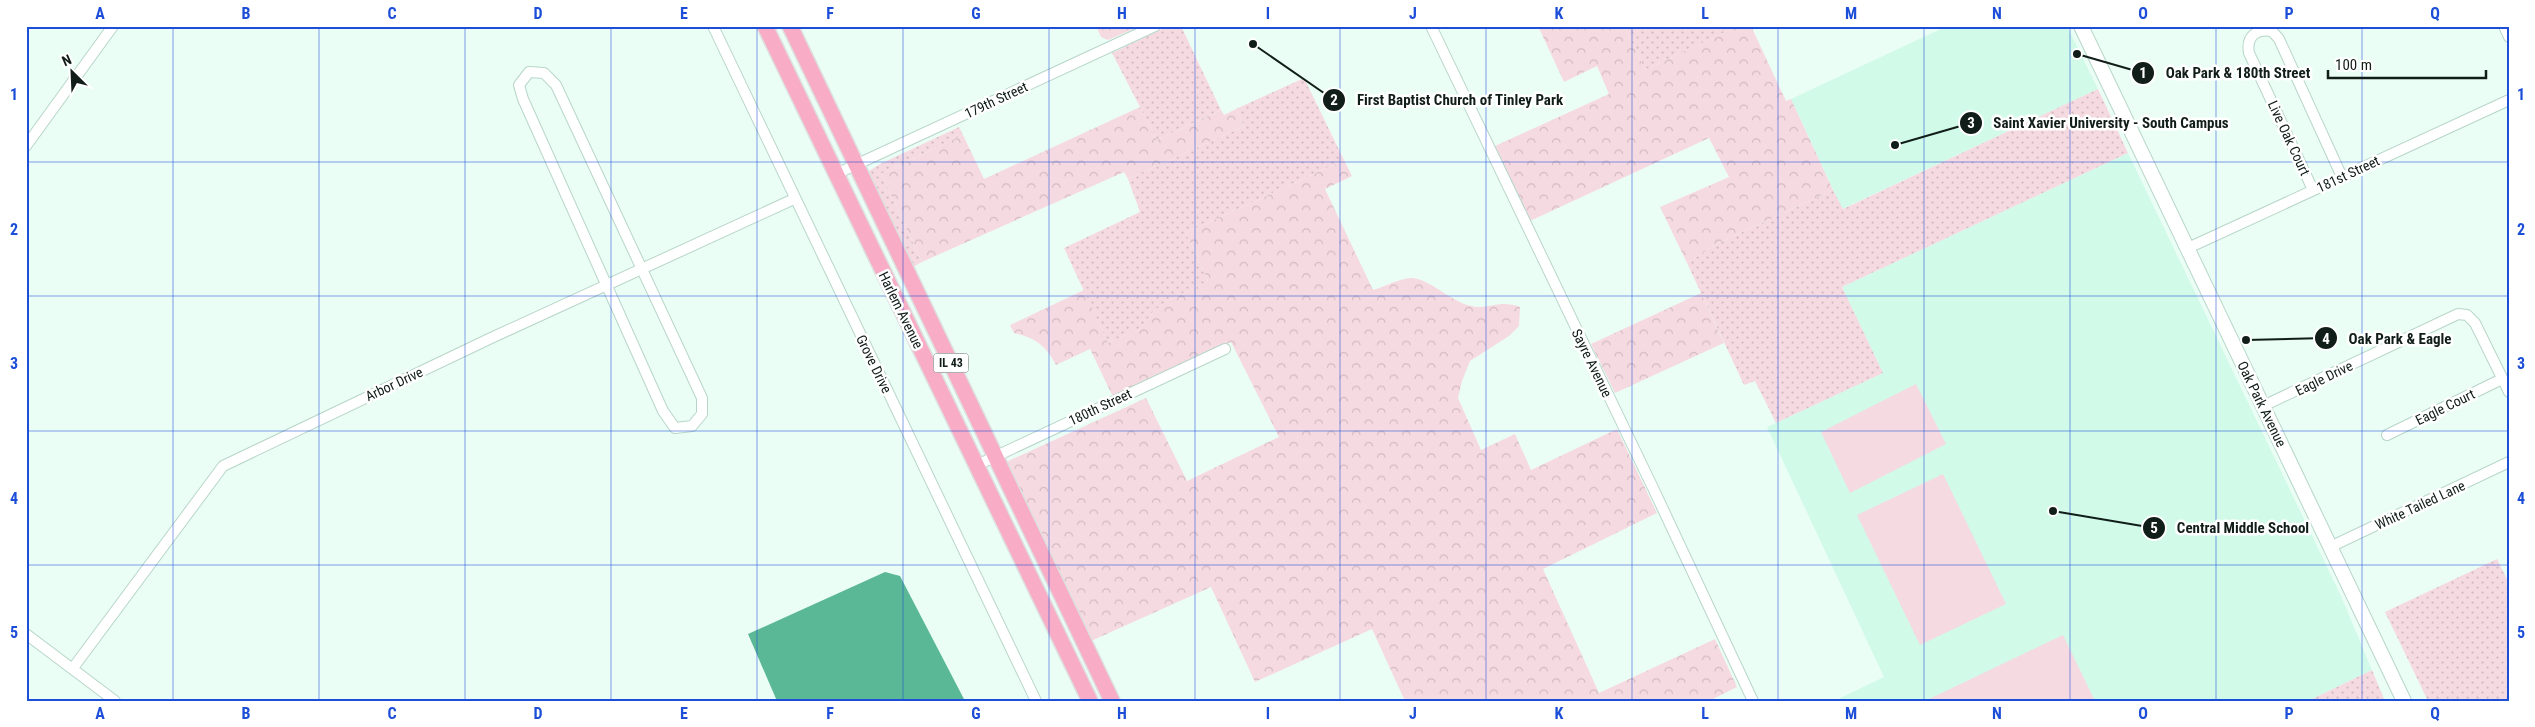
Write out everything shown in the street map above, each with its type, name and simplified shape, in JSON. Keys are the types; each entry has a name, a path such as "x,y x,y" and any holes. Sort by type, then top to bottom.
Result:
{"main road":[{"name":"Harlem Avenue","path":"765,26 975,466 1090,701"},
{"name":"Harlem Avenue","path":"790,26 1112,701"}],"street":[{"path":"26,146 113,26"},
{"name":"Grove Drive","path":"713,26 794,199 1036,701"},
{"name":"179th Street","path":"836,174 1155,26"},
{"name":"Sayre Avenue","path":"1431,26 1753,701"},
{"name":"Oak Park Avenue","path":"2081,26 2404,701"},
{"path":"2504,26 2509,37"},
{"name":"Live Oak Court","path":"2313,190 2249,53 2247,44 2250,36 2257,32 2272,31 2279,39 2342,177"},
{"path":"530,72 544,73 556,85 644,269 702,398 702,414 692,426 675,428 663,411 523,99 519,86 530,72"},
{"name":"181st Street","path":"2188,248 2509,100"},
{"name":"Arbor Drive","path":"73,668 223,466 794,199"},
{"name":"Eagle Drive","path":"2263,406 2458,314 2467,315 2475,323 2509,392"},
{"name":"180th Street","path":"975,466 1225,349"},
{"name":"Eagle Court","path":"2387,435 2502,379"},
{"name":"White Tailed Lane","path":"2330,547 2509,462"},
{"path":"26,634 116,701"}],"shaded area":[{"path":"1947,26 2067,26 2098,89 1842,209 1791,99"},
{"path":"2128,153 2341,596 2372,670 2308,701 1834,701 1884,677 1767,427 1883,373 1842,287"},
{"path":"885,572 900,576 965,701 777,701 748,634"}],"green space":[{"path":"1096,26 1140,26 1108,40 1101,37"},
{"path":"1168,26 1181,26 1221,110 1157,140 1112,53"},
{"path":"1538,26 1624,26 1645,70 1738,26 1751,26 1786,101 1791,99 1833,190 1718,243 1687,263 1660,207 1729,177 1709,138 1530,221 1495,146 1609,94 1597,66 1564,82"},
{"path":"1624,26 1738,26 1645,70"},
{"path":"1304,78 1344,160 1186,233 1208,281 1167,301 1153,312 1141,328 1108,343 1064,248 1140,212 1128,179 1244,126 1236,109"},
{"path":"2098,89 2128,153 1842,287 1883,373 1776,423 1755,381 1744,385 1687,263 1718,243 1833,190 1843,209"},
{"path":"1140,107 1157,140 1221,110 1224,115 1236,109 1244,126 1128,179 1124,172 922,262 881,174 963,135 984,179"},
{"path":"959,127 963,135 881,174 922,262 913,267 868,179 869,171"},
{"path":"1344,160 1352,176 1325,189 1373,290 1410,278 1424,281 1463,304 1483,307 1506,304 1520,307 1519,326 1509,336 1470,361 1462,381 1458,398 1481,450 1515,434 1531,470 1617,429 1657,513 1543,569 1599,693 1715,639 1737,687 1709,701 1405,701 1372,629 1255,682 1211,587 1091,641 1006,462 1146,398 1187,481 1279,437 1231,342 1113,397 1090,349 1056,365 1040,344 1028,337 1014,333 1010,325 1084,290 1108,343 1141,328 1153,312 1167,301 1208,281 1186,233"},
{"path":"1701,293 1724,343 1615,393 1591,344"},
{"path":"1916,384 1946,444 1850,493 1821,432"},
{"path":"1943,474 2006,604 1920,645 1857,515"},
{"path":"2497,559 2509,583 2509,701 2428,701 2385,612"},
{"path":"2063,635 2095,701 1925,701"},
{"path":"2372,670 2385,701 2308,701"}],"place":[{"name":"First Baptist Church of Tinley Park","path":"1253,44"},
{"name":"Oak Park & 180th Street","path":"2077,54"},
{"name":"Saint Xavier University - South Campus","path":"1895,145"},
{"name":"Oak Park & Eagle","path":"2246,340"},
{"name":"Central Middle School","path":"2053,511"}]}
